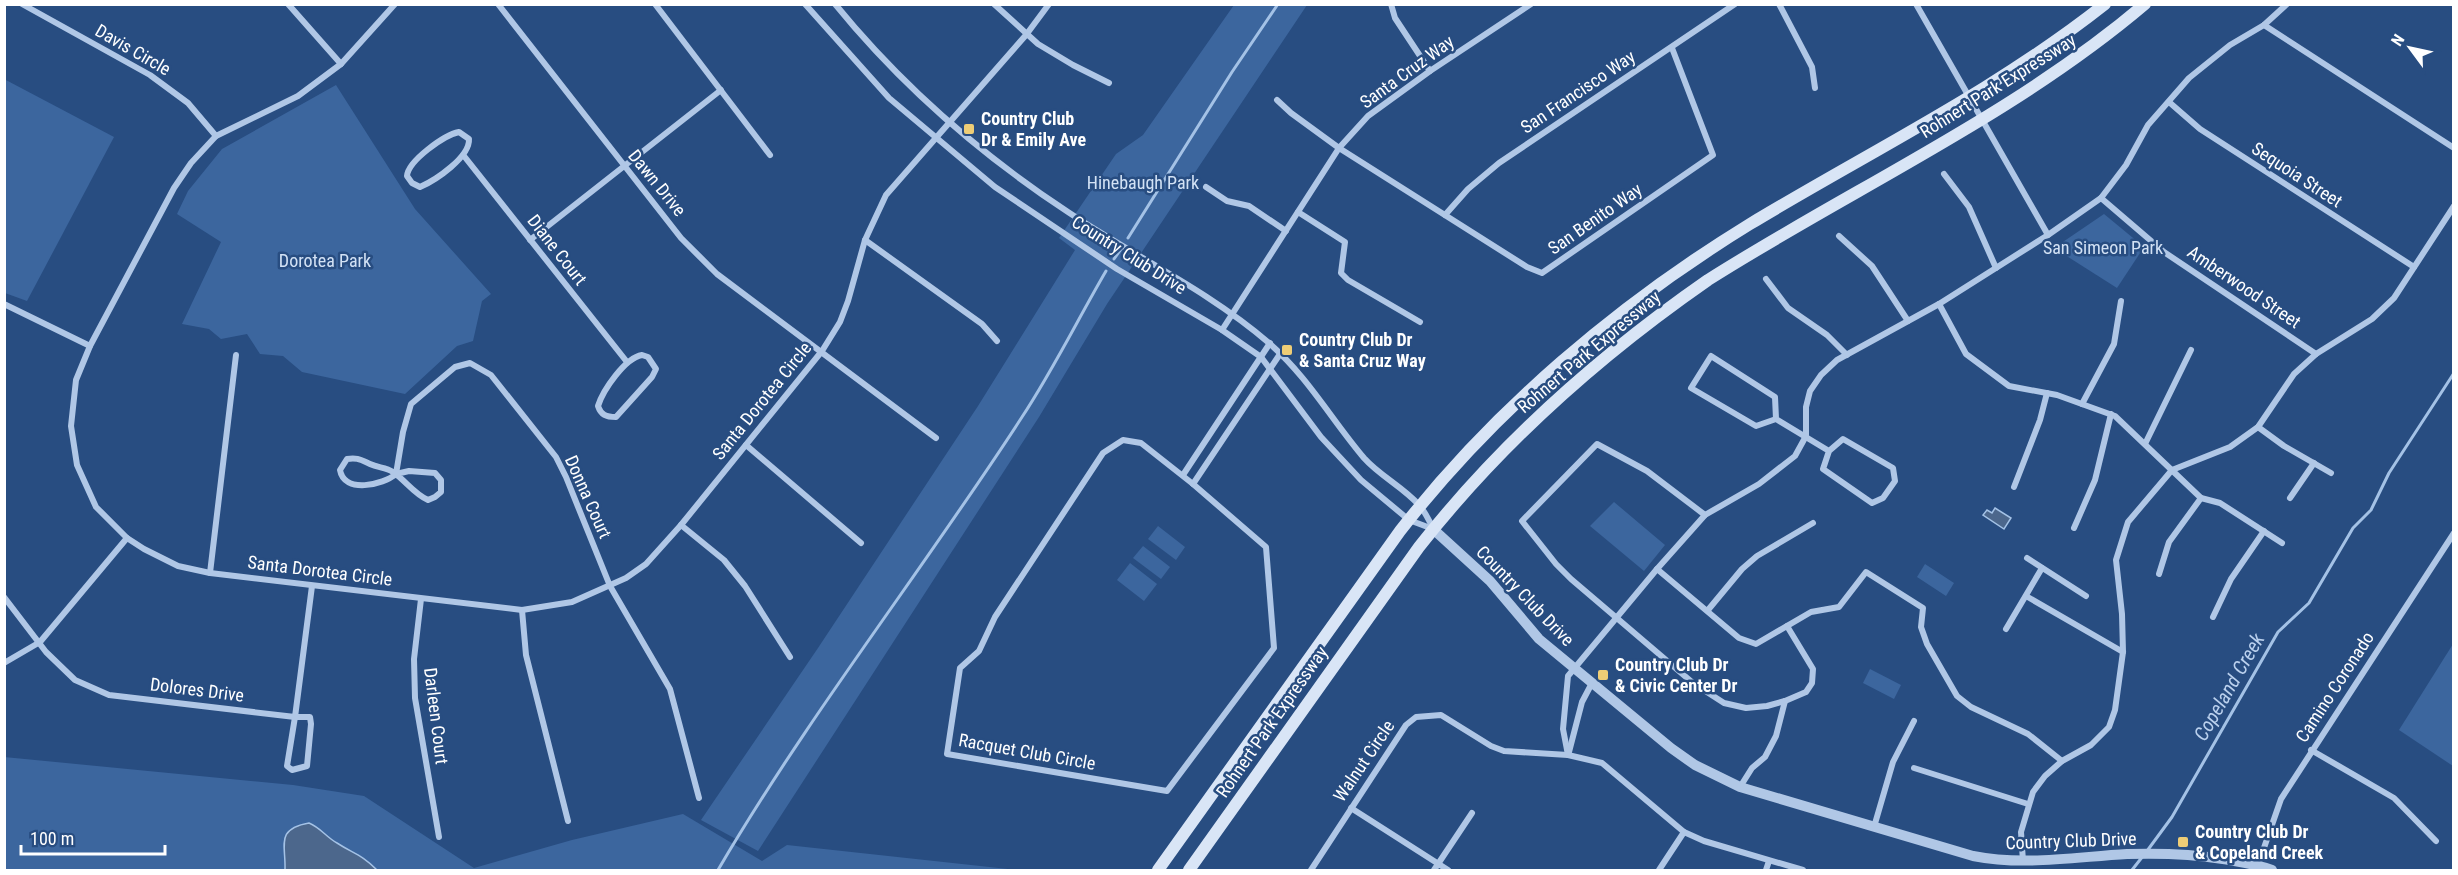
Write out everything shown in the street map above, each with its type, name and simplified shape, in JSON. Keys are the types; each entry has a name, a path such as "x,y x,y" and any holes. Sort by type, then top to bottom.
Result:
{"main road":[{"name":"Rohnert Park Expressway","path":"1158,870 1420,505 1495,423 1633,304 1750,224 1969,98 2050,45 2105,4"},
{"name":"Rohnert Park Expressway","path":"1189,870 1445,513 1522,432 1556,400 1667,309 1742,259 1982,120 2086,52 2145,4"}],"street":[{"name":"Davis Circle","path":"22,4 150,75 188,103 216,136"},
{"path":"288,4 341,64"},
{"name":"Santa Dorotea Circle","path":"395,4 341,64 298,96 216,136 191,162 174,188 90,346 76,380 70,426 78,465 96,507 127,538 163,560 210,573 522,610 572,602 626,578 646,564 681,525 822,351 840,322 865,240 886,195 1026,35 1049,4"},
{"name":"Dawn Drive","path":"498,4 681,238 717,274 936,438"},
{"path":"655,4 770,155"},
{"name":"Country Club Drive","path":"806,4 889,98 995,187 1117,269 1222,330 1261,357 1321,437 1361,480 1409,520 1433,529"},
{"name":"Country Club Drive","path":"835,4 902,79 1012,174 1232,314 1270,343 1307,380 1340,427 1374,468 1420,505 1433,529 1490,581 1539,639 1679,754 1740,787 1972,856 2023,862 2153,854 2212,857 2258,865 2272,870"},
{"path":"994,4 1026,35 1073,65 1109,83"},
{"path":"1391,4 1395,18 1430,71"},
{"name":"Santa Cruz Way","path":"1222,330 1339,148 1368,116 1430,71 1531,4"},
{"name":"San Francisco Way","path":"1445,214 1468,189 1499,163 1736,4"},
{"path":"1779,4 1812,67 1815,88"},
{"path":"1916,4 2048,235"},
{"path":"1568,755 1563,729 1568,676 1656,569 1705,515 1759,484 1795,456 1806,436 1806,407 1810,391 1821,375 1837,360 1940,304 2101,198 2126,165 2148,125 2189,78 2222,51 2264,25 2287,4"},
{"path":"2264,25 2454,148"},
{"name":"San Benito Way","path":"1276,100 1339,148 1527,267 1542,273 1713,155 1672,48"},
{"path":"530,240 721,90"},
{"name":"Sequoia Street","path":"2169,102 2200,129 2414,267"},
{"name":"Diane Court","path":"459,132 469,139 469,147 464,156 420,187 412,183 407,176 411,164 449,134 459,132"},
{"name":"Diane Court","path":"464,156 627,363"},
{"path":"1944,174 1969,207 1996,268"},
{"path":"1206,187 1227,201 1249,206 1286,231"},
{"name":"Amberwood Street","path":"2101,198 2164,252 2316,354"},
{"path":"2023,862 2021,832 2033,792 2045,776 2062,761 2091,745 2109,727 2115,710 2123,652 2122,614 2116,560 2128,522 2172,470 2230,447 2258,427 2294,375 2316,354 2372,319 2394,298 2454,206"},
{"path":"1298,212 1345,242 1340,266 1341,273 1348,280 1420,322"},
{"path":"1839,236 1872,266 1908,321"},
{"path":"865,240 982,324 997,341"},
{"path":"1766,279 1788,308 1827,335 1847,355"},
{"path":"2082,404 2114,344 2121,302"},
{"path":"4,304 90,346"},
{"path":"1940,304 1966,354 2009,386 2047,393 2111,414 2200,498 2220,503 2282,543"},
{"path":"1183,476 1270,343"},
{"path":"2145,444 2191,350"},
{"path":"1193,484 1280,354"},
{"path":"210,573 237,355"},
{"path":"642,355 648,357 656,369 623,412 616,417 607,417 600,413 598,406 601,397 627,363 634,357 642,355"},
{"path":"1776,419 1775,397 1711,356 1691,388 1756,426 1776,419 1829,451"},
{"name":"Donna Court","path":"396,474 403,432 411,404 454,367 470,363 491,375 556,457 566,477 610,586 670,689 699,798"},
{"path":"2014,487 2040,420 2047,393"},
{"path":"2074,528 2095,480 2111,414"},
{"path":"2258,427 2331,473"},
{"path":"1844,439 1893,468 1895,481 1883,498 1872,502 1823,469 1829,451 1844,439"},
{"name":"Racquet Club Circle","path":"1123,440 1141,443 1193,484 1266,547 1274,648 1167,791 947,754 960,668 979,651 995,616 1103,453 1123,440"},
{"path":"1705,515 1647,471 1597,444 1522,521 1556,564 1693,683 1724,703 1746,708 1767,706 1806,692 1812,683 1813,669 1787,626"},
{"path":"746,445 861,543"},
{"path":"396,474 388,481 358,486 346,482 340,470 347,459 355,457 372,465 386,468 396,474 428,500 441,492 441,480 435,473 409,471 396,474"},
{"path":"2290,498 2314,463"},
{"path":"2159,574 2169,542 2200,498"},
{"path":"1708,610 1742,569 1756,556 1813,523"},
{"path":"681,525 724,560 745,586 790,657"},
{"path":"2213,617 2230,579 2264,531"},
{"name":"Camino Coronado","path":"2258,865 2281,799 2454,533"},
{"path":"4,663 40,642 127,538"},
{"path":"2027,558 2086,596"},
{"path":"2006,629 2042,568"},
{"path":"1656,569 1739,638 1756,644 1811,612 1839,607 1866,572 1923,608 1921,627 1927,644 1957,696 1971,707 2028,734 2062,761"},
{"path":"295,717 310,717 310,724 307,766 292,770 287,766 312,586"},
{"path":"2026,596 2123,652"},
{"name":"Dolores Drive","path":"4,597 40,642 75,680 110,694 295,717"},
{"name":"Darleen Court","path":"421,599 414,659 415,698 439,837"},
{"path":"522,610 526,655 568,821"},
{"path":"1568,755 1582,702 1592,683"},
{"path":"1740,787 1752,768 1765,757 1776,736 1785,701"},
{"name":"Walnut Circle","path":"1311,870 1406,725 1416,717 1441,715 1491,746 1504,751 1568,755 1602,763 1684,832 1704,841 1803,870"},
{"path":"1874,827 1893,762 1914,721"},
{"path":"2312,750 2394,798 2436,841"},
{"path":"1914,768 2028,804"},
{"path":"1351,808 1436,867 1448,870"},
{"path":"1436,867 1472,813"},
{"path":"1659,870 1684,832"},
{"path":"1766,870 1769,861"}],"green space":[{"name":"Hinebaugh Park","path":"1234,5 1307,5 1107,304 1039,417 758,851 701,820 978,406 1075,250 1059,238 1116,154 1143,135"},
{"path":"4,79 114,137 27,301 5,293"},
{"name":"Dorotea Park","path":"336,85 415,209 491,294 482,301 473,341 457,346 405,394 302,372 283,356 260,354 247,334 221,339 209,329 182,324 221,242 177,214 188,191 222,149"},
{"name":"San Simeon Park","path":"2104,214 2144,247 2117,288 2054,248"},
{"path":"1614,502 1665,545 1644,571 1590,526"},
{"path":"1158,526 1185,547 1176,560 1148,539"},
{"path":"1143,546 1170,567 1161,579 1133,558"},
{"path":"1130,563 1157,584 1144,601 1117,580"},
{"path":"1925,564 1954,583 1946,596 1917,577"},
{"path":"2453,644 2453,766 2399,730"},
{"path":"1870,669 1901,685 1894,699 1863,683"},
{"path":"4,757 293,785 364,796 474,868 572,840 683,814 762,861 787,845 1017,870 5,870"}],"shaded area":[{"path":"1995,508 2011,518 2004,529 1983,515 1987,510 1992,513"},
{"path":"309,823 333,841 362,857 377,870 285,870 284,846 287,834 291,829"}],"waterway":[{"path":"1128,238 1232,72 1278,4"},
{"path":"1114,259 1121,249"},
{"path":"718,870 790,754 1022,417 1106,271"},
{"name":"Copeland Creek","path":"2147,851 2172,817 2278,632 2309,603 2353,528 2371,510 2389,473 2454,373"},
{"name":"Copeland Creek","path":"2132,870 2143,856"}],"place":[{"name":"Country Club Dr & Emily Ave","path":"969,129"},
{"name":"Country Club Dr & Santa Cruz Way","path":"1287,350"},
{"name":"Country Club Dr & Civic Center Dr","path":"1603,675"},
{"name":"Country Club Dr & Copeland Creek","path":"2183,842"}]}
